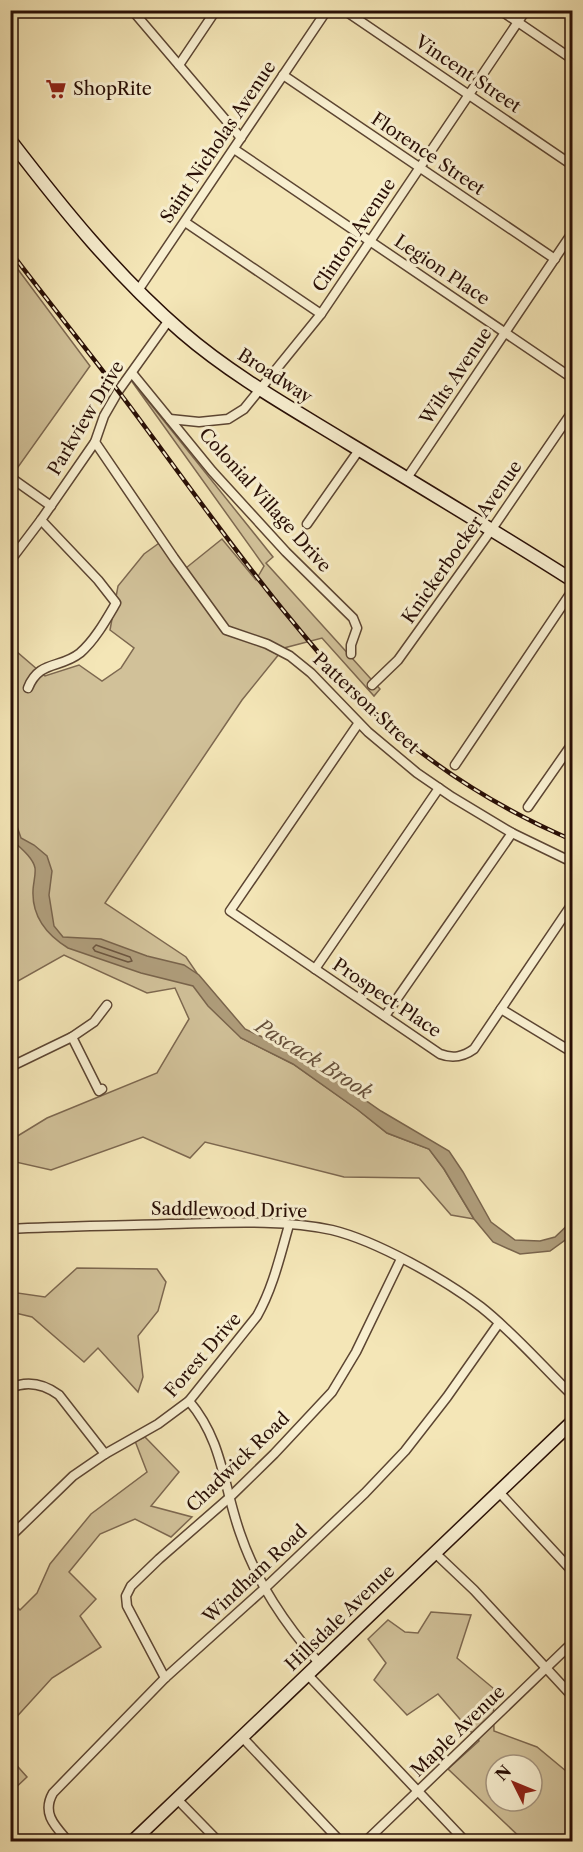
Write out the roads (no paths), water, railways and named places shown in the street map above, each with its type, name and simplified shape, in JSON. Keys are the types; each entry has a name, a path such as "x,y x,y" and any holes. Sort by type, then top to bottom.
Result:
{"street":[{"path":"132,10 241,138"},
{"path":"179,65 216,10"},
{"name":"Saint Nicholas Avenue","path":"137,292 327,10"},
{"name":"Vincent Street","path":"344,10 573,165"},
{"path":"500,10 573,60"},
{"name":"Clinton Avenue","path":"170,419 199,422 228,419 244,409 321,314 526,10"},
{"name":"Florence Street","path":"283,75 555,259"},
{"name":"Broadway","path":"10,140 84,235 137,292 204,350 258,389 573,580"},
{"name":"Legion Place","path":"234,149 573,378"},
{"path":"185,222 321,314"},
{"name":"Wilts Avenue","path":"407,478 573,233"},
{"name":"Parkview Drive","path":"10,561 95,442 104,416 169,320"},
{"name":"Colonial Village Drive","path":"132,373 219,479 286,552 353,618 357,628 351,645 351,654"},
{"name":"Knickerbocker Avenue","path":"372,685 398,660 571,418"},
{"name":"Patterson Street","path":"95,442 226,630 267,644 290,656 311,673 358,724 439,788 512,833 573,862"},
{"path":"307,524 359,450"},
{"path":"10,477 51,506"},
{"path":"28,688 32,678 40,669 71,659 84,649 116,603 99,580 41,520"},
{"path":"455,765 573,591"},
{"name":"Prospect Place","path":"358,724 230,911 440,1054 455,1057 474,1049 573,904"},
{"path":"528,807 573,744"},
{"path":"315,969 439,788"},
{"path":"385,1016 512,833"},
{"path":"10,1067 72,1037 94,1022 107,1005"},
{"path":"501,1009 573,1052"},
{"path":"72,1037 99,1091 102,1089"},
{"name":"Saddlewood Drive","path":"10,1229 202,1223 315,1227 350,1235 370,1243 445,1283 480,1307 573,1395"},
{"name":"Forest Drive","path":"10,1537 73,1476 105,1454 162,1421 189,1401 200,1389 261,1310 271,1287 289,1225"},
{"name":"Chadwick Road","path":"165,1678 127,1606 126,1596 131,1586 229,1498 332,1392 356,1352 401,1259"},
{"name":"Windham Road","path":"69,1842 50,1819 48,1812 51,1797 165,1678 264,1589 365,1493 405,1451 447,1397 499,1323"},
{"path":"10,1388 25,1383 52,1390 59,1395 105,1454"},
{"path":"189,1401 200,1414 213,1437 240,1535 264,1589 283,1619 319,1663"},
{"name":"Hillsdale Avenue","path":"132,1842 573,1422"},
{"path":"499,1492 573,1571"},
{"path":"435,1552 474,1590 573,1696"},
{"name":"Maple Avenue","path":"365,1842 573,1643"},
{"path":"307,1674 466,1842"},
{"path":"242,1737 341,1842"},
{"path":"177,1799 219,1842"}],"water":[{"path":"11,809 21,838 47,856 52,871 49,895 54,926 63,937 101,939 147,956 184,965 199,975 245,1029 299,1054 381,1111 449,1151 491,1222 515,1240 540,1241 555,1237 572,1221 572,1235 550,1251 520,1254 493,1242 474,1219 444,1169 429,1149 387,1133 293,1064 241,1038 208,1006 193,986 141,973 68,948 60,943 47,931 35,909 33,891 35,868 28,856 11,839"}],"railway":[{"path":"10,251 256,576 348,686 393,730 447,772 508,809 572,840"}],"place":[{"name":"ShopRite","path":"56,89"}],"water label":[{"name":"Pascack Brook","path":"314,1059"}]}
